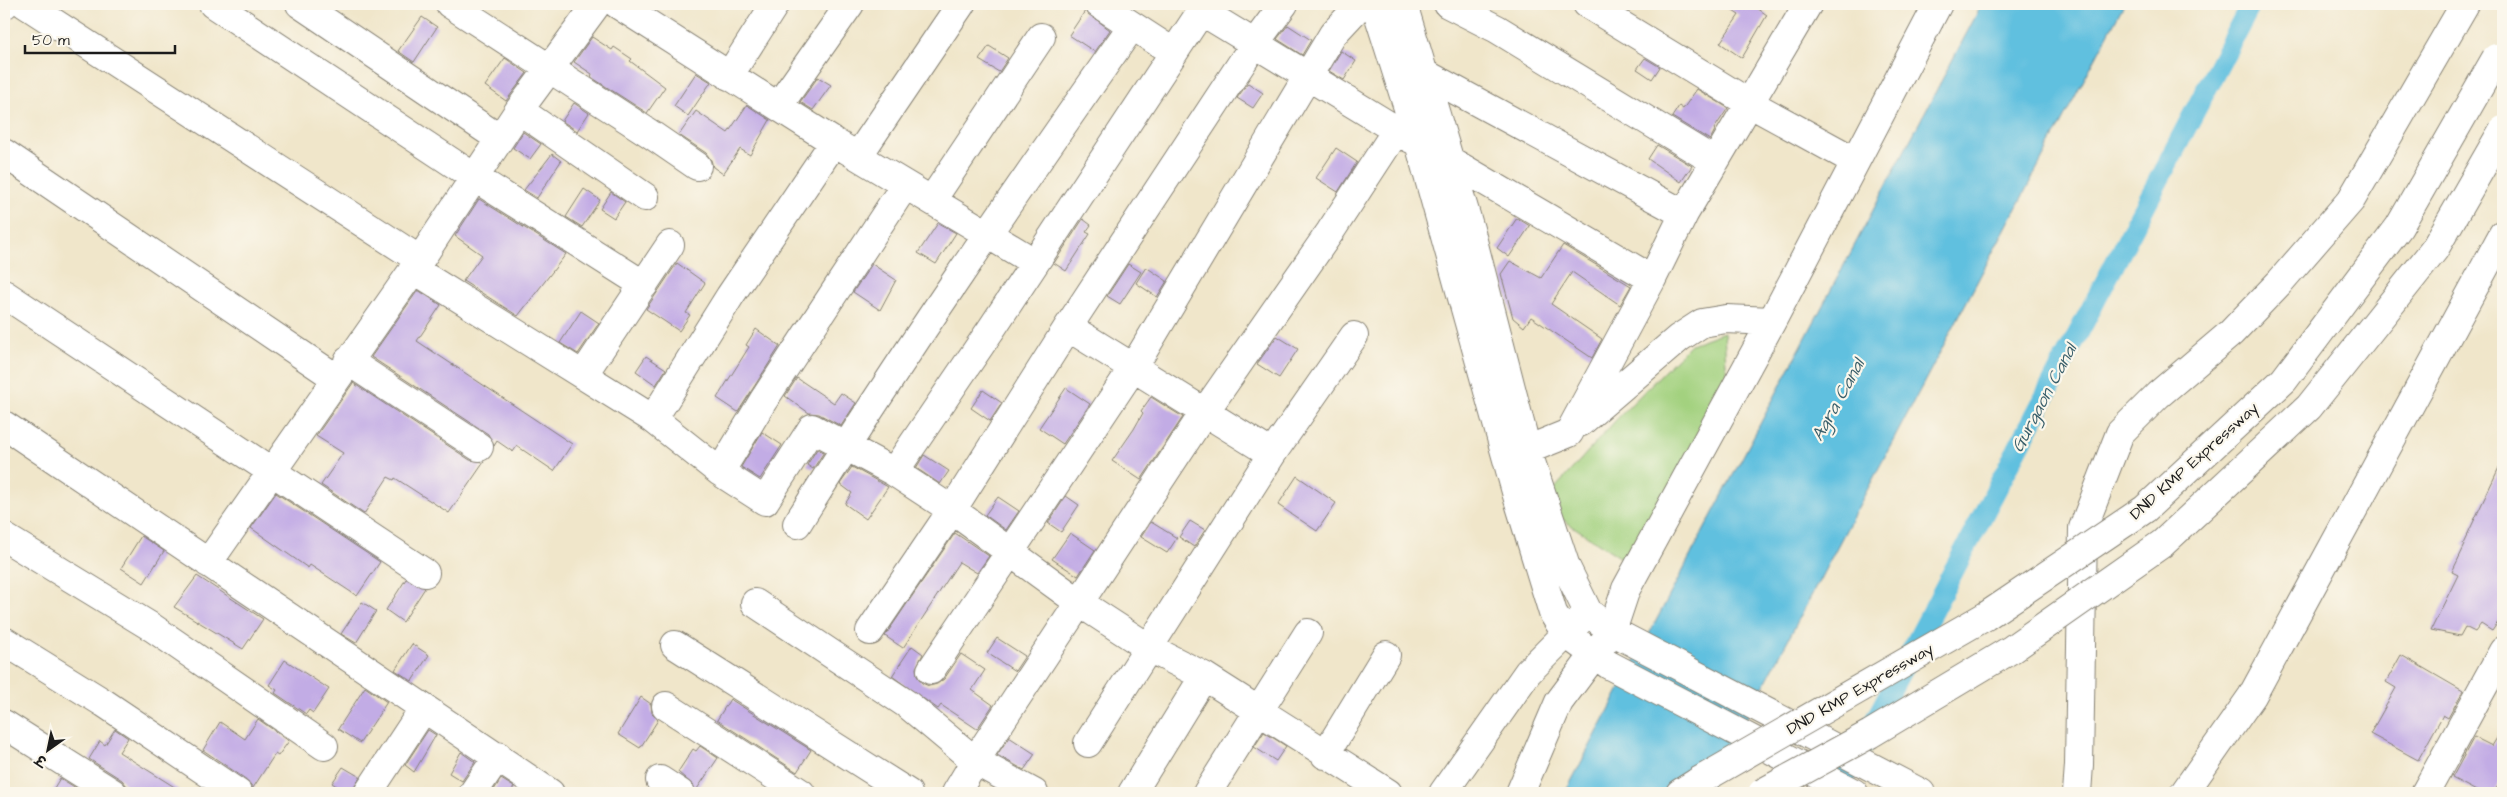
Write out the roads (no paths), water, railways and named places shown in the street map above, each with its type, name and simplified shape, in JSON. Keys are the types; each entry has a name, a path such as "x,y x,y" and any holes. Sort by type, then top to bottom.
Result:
{"main road":[{"path":"25,4 583,375 653,419 720,472 765,501 812,428 894,472 952,510 1010,554 1080,603 1149,648 1204,676 1388,793"},
{"path":"213,4 474,177 644,284"},
{"path":"450,4 697,166"},
{"path":"208,563 417,265 519,110 597,4"},
{"path":"617,4 728,76 779,105 834,142 1034,262"},
{"path":"728,76 775,4"},
{"path":"779,105 850,4"},
{"path":"858,156 961,4"},
{"path":"1099,4 1174,52"},
{"path":"870,631 952,510 1068,327 1255,43 1284,4"},
{"path":"931,670 1133,368 1340,24 1361,4"},
{"path":"1375,4 1407,137 1553,613 1566,634 1602,660 1854,793"},
{"path":"1403,4 1470,230 1527,450 1566,567 1588,612 1619,635 1921,793"},
{"path":"1448,4 1497,29 1714,161"},
{"path":"1587,4 1749,102 1855,162"},
{"path":"1569,433 1652,279 1684,214 1808,4"},
{"path":"1520,793 1560,702 1602,660 1619,635 1626,589 1772,322 1938,4"},
{"path":"2077,793 2083,528 2120,433 2158,395 2231,333 2279,283 2351,200 2465,4"},
{"path":"894,472 1203,7 1308,78 1407,137"},
{"path":"317,8 500,139"},
{"path":"797,524 845,446 987,233 1132,26"},
{"path":"932,200 1041,37"},
{"name":"DND KMP Expressway","path":"1680,793 1986,616 2145,509 2284,380 2399,227 2499,51"},
{"path":"1422,72 1684,214"},
{"path":"519,110 645,197"},
{"path":"1762,793 1870,734 2012,649 2163,543 2308,407 2434,250 2503,130"},
{"path":"956,793 975,761 1204,413 1330,232 1407,137"},
{"path":"653,419 730,296 834,142"},
{"path":"4,153 342,370 479,446"},
{"path":"1449,160 1652,279"},
{"path":"720,472 762,401 905,185"},
{"path":"2184,793 2252,696 2503,234"},
{"path":"583,375 670,245"},
{"path":"4,294 425,573"},
{"path":"1527,450 1569,433 1679,338 1702,324 1726,320 1772,322"},
{"path":"1068,327 1272,454"},
{"path":"1088,743 1272,454 1354,336"},
{"path":"4,425 498,756 545,792"},
{"path":"4,537 153,628 324,746"},
{"path":"1443,793 1519,683 1588,612 1626,589"},
{"path":"755,603 908,705 975,761 1034,793"},
{"path":"1207,793 1257,711 1308,634"},
{"path":"4,641 104,703 238,793"},
{"path":"675,645 908,793"},
{"path":"1326,755 1386,655"},
{"path":"2426,793 2500,666"},
{"path":"1132,793 1204,676"},
{"path":"666,706 801,793"},
{"path":"368,793 424,708"},
{"path":"4,724 113,793"},
{"path":"472,793 498,756"}],"water":[{"name":"Agra Canal","path":"1982,4 2124,4 1707,793 1565,793"}],"waterway":[{"name":"Gurgaon Canal","path":"1837,793 2251,4"}]}
